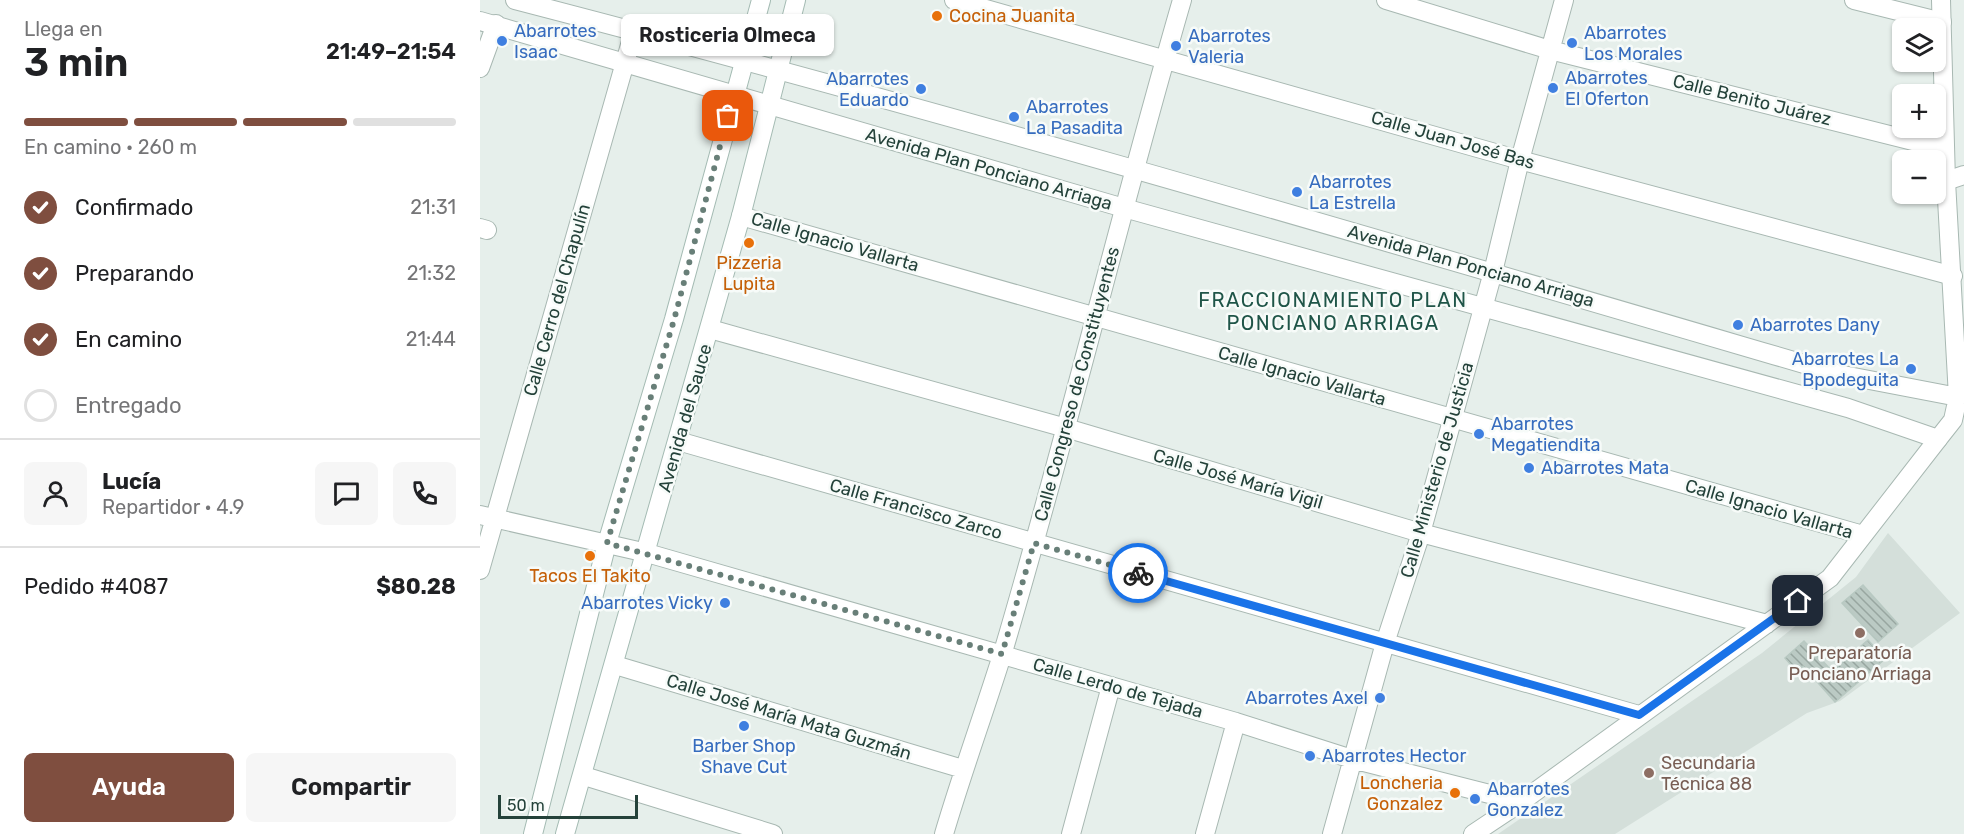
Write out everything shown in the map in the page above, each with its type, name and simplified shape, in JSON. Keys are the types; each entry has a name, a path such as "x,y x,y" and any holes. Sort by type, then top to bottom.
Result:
{"street":[{"name":"Avenida Plan Ponciano Arriaga","path":"515,0 743,59 1136,170 1838,374 1961,398"},
{"path":"533,834 607,543 674,320 743,59 761,0"},
{"name":"Avenida del Sauce","path":"565,834 584,776 710,329 795,0"},
{"name":"Calle Juan José Bas","path":"954,0 1520,160 1953,276"},
{"name":"Calle Congreso de Constituyentes","path":"944,834 963,769 1002,654 1034,543 1098,316 1124,208 1182,0"},
{"name":"Calle Benito Juárez","path":"1386,0 1550,50 1945,149"},
{"name":"Calle Ministerio de Justicia","path":"1332,834 1385,643 1421,533 1493,272 1520,160 1564,0"},
{"path":"1854,0 1926,18"},
{"path":"1941,0 1942,18"},
{"name":"Avenida Plan Ponciano Arriaga","path":"488,22 1124,208 1848,408 1938,439"},
{"path":"480,68 488,22"},
{"name":"Calle Cerro del Chapulín","path":"480,570 487,517 634,31"},
{"path":"1943,72 1945,149"},
{"path":"1473,834 1521,802 1830,578 1953,420 1961,398 1960,329 1953,276 1946,181 1964,175"},
{"name":"Calle Ignacio Vallarta","path":"741,216 1863,535"},
{"name":"Calle José María Vigil","path":"710,329 1066,428 1421,533 1767,624"},
{"path":"1838,374 1848,408"},
{"name":"Calle Francisco Zarco","path":"678,441 1639,715"},
{"name":"Calle Lerdo de Tejada","path":"487,517 646,553 1236,722 1352,759 1521,802"},
{"name":"Calle José María Mata Guzmán","path":"615,665 963,769"},
{"path":"1071,834 1111,686"},
{"path":"1205,834 1236,722"},
{"path":"584,776 773,834"}],"shaded area":[{"path":"1888,533 1960,613 1840,701 1807,713 1615,834 1498,834 1762,653 1856,577"}],"building":[{"path":"1863,585 1898,624 1878,642 1842,603"},
{"path":"1868,640 1885,659 1835,702 1803,666 1797,672 1785,658 1804,641 1832,671"}],"way so far":[{"path":"728,116 674,320 607,543 1002,654 1034,543 1138,573"}],"place":[{"name":"Cocina Juanita","path":"937,16"},
{"name":"Abarrotes Isaac","path":"502,41"},
{"name":"Abarrotes Los Morales","path":"1572,43"},
{"name":"Abarrotes Valeria","path":"1176,46"},
{"name":"Abarrotes El Oferton","path":"1553,88"},
{"name":"Abarrotes Eduardo","path":"921,89"},
{"name":"Rosticeria Olmeca","path":"728,116"},
{"name":"Abarrotes La Pasadita","path":"1014,117"},
{"name":"Abarrotes La Estrella","path":"1297,192"},
{"name":"Pizzeria Lupita","path":"749,243"},
{"name":"Abarrotes Dany","path":"1738,325"},
{"name":"Abarrotes La Bpodeguita","path":"1911,369"},
{"name":"Abarrotes Megatiendita","path":"1479,434"},
{"name":"Abarrotes Mata","path":"1529,468"},
{"name":"Tacos El Takito","path":"590,556"},
{"name":"Abarrotes Vicky","path":"725,603"},
{"name":"Preparatoría Ponciano Arriaga","path":"1860,633"},
{"name":"Abarrotes Axel","path":"1380,698"},
{"name":"Barber Shop Shave Cut","path":"744,726"},
{"name":"Abarrotes Hector","path":"1310,756"},
{"name":"Secundaria Técnica 88","path":"1649,773"},
{"name":"Loncheria Gonzalez","path":"1455,793"},
{"name":"Abarrotes Gonzalez","path":"1475,799"}],"district":[{"name":"FRACCIONAMIENTO PLAN PONCIANO ARRIAGA","path":"1333,312"}],"route":[{"path":"1138,573 1639,715 1798,601"}]}
